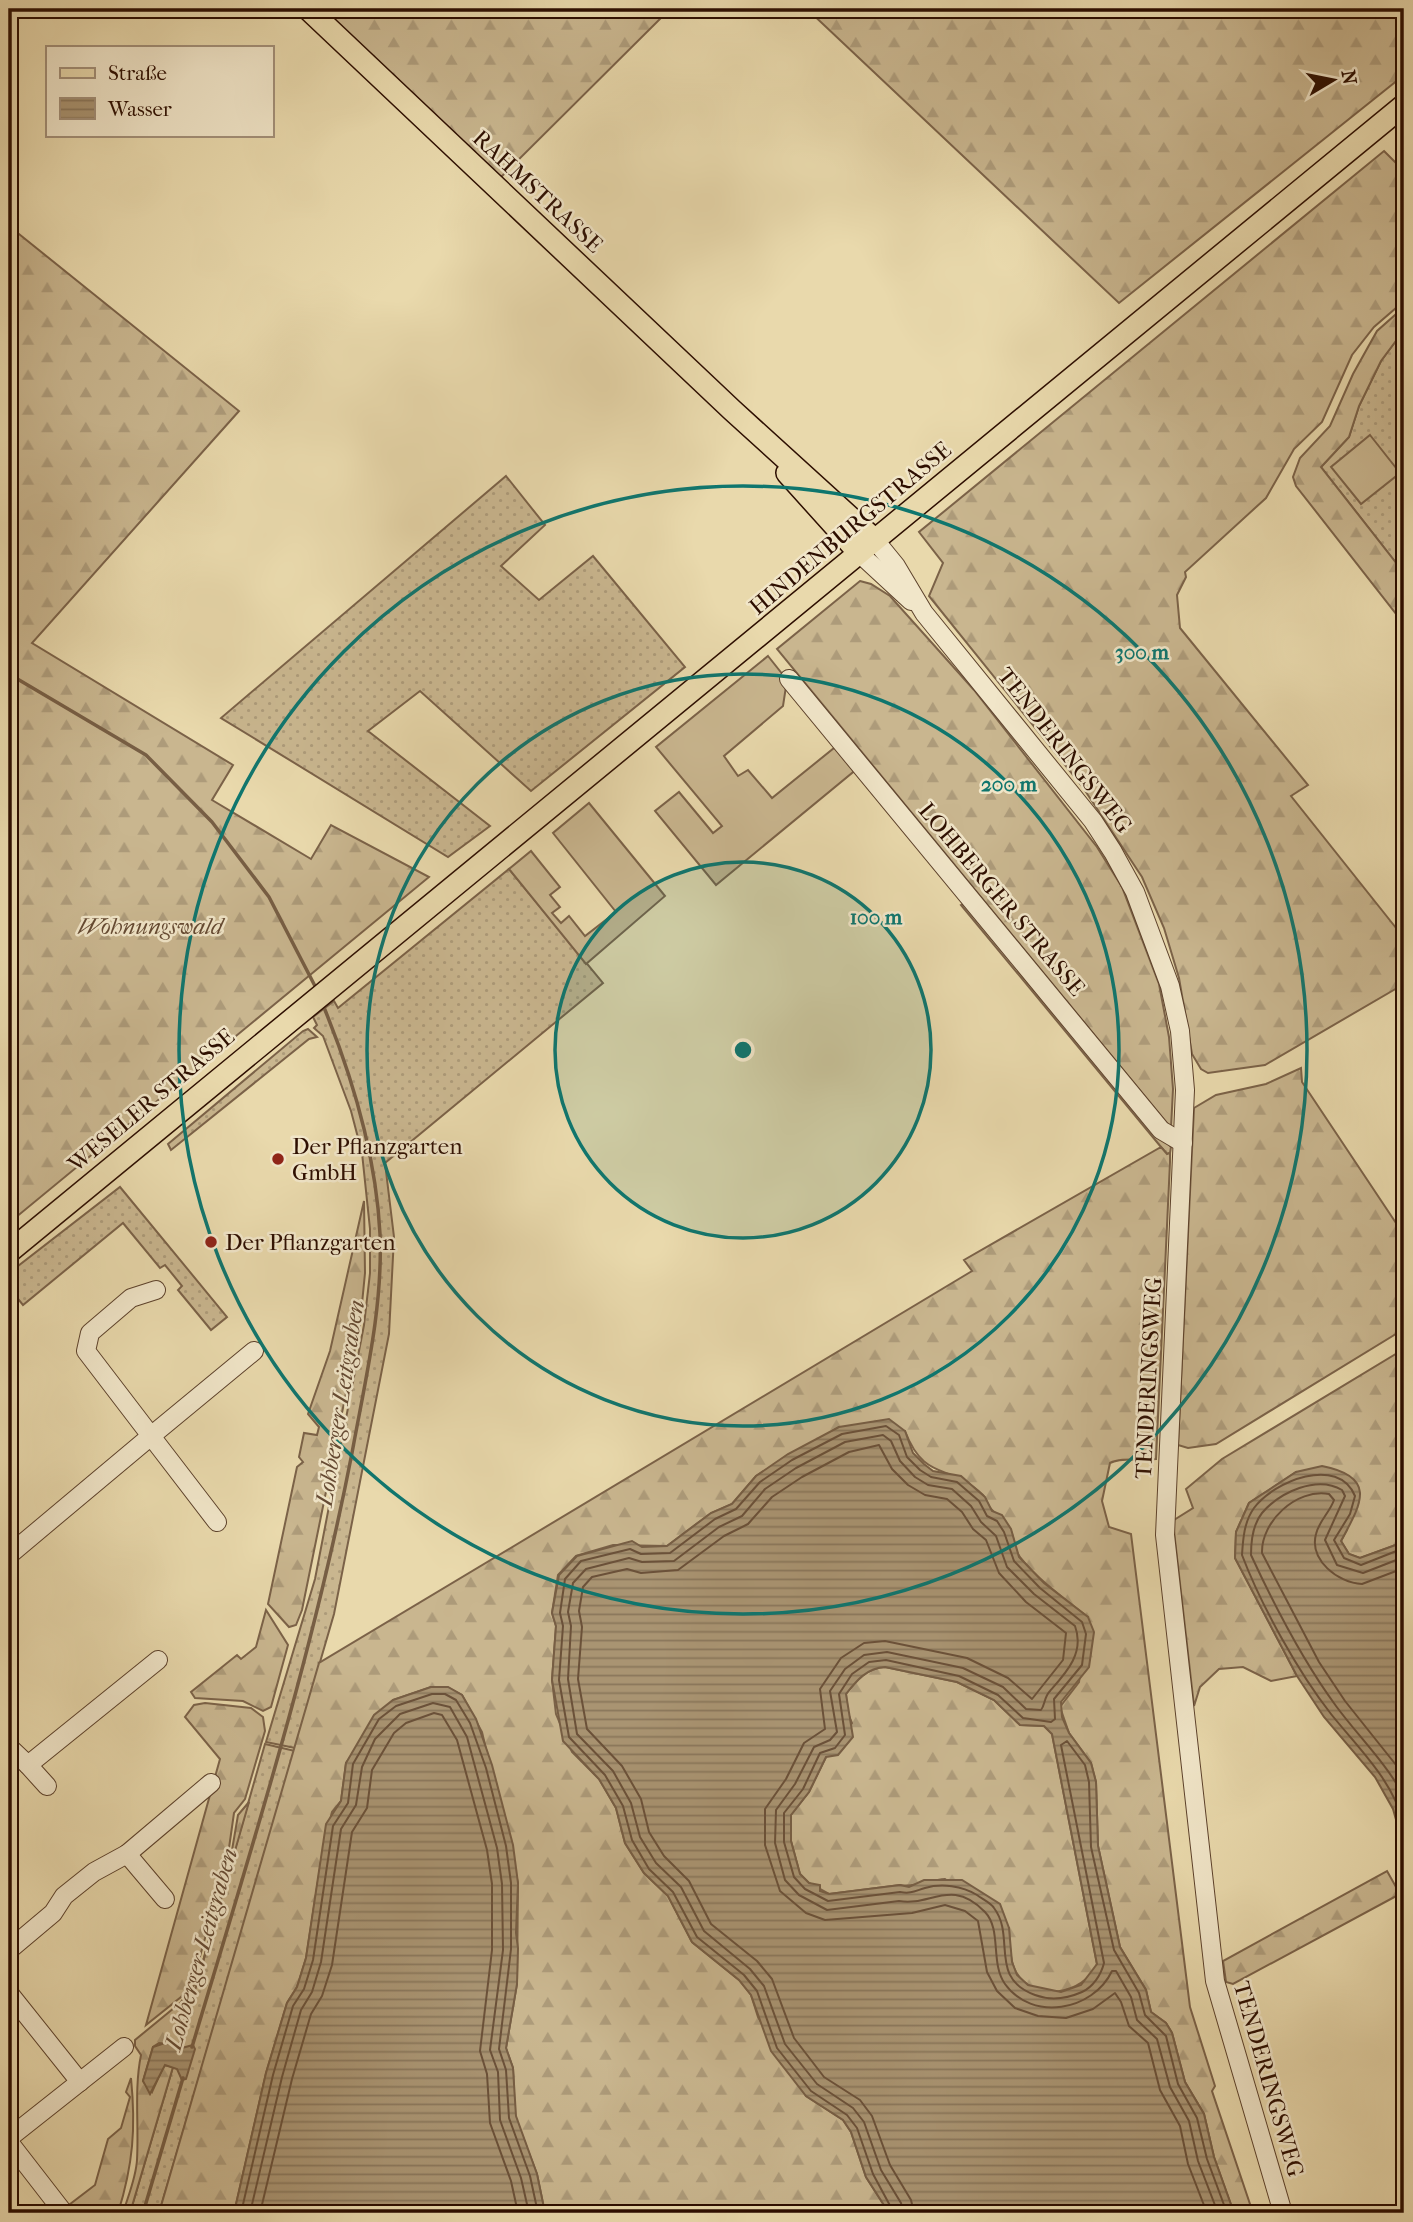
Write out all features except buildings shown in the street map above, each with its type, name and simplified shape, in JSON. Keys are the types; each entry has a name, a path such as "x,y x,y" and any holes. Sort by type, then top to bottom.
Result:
{"main road":[{"name":"RAHMSTRASSE","path":"308,9 732,411 867,546"},
{"name":"HINDENBURGSTRASSE","path":"328,989 1404,105"},
{"name":"WESELER STRASSE","path":"9,1252 328,989"}],"street":[{"name":"TENDERINGSWEG","path":"867,546 896,566 924,613 1093,821 1135,892 1170,986 1180,1031 1185,1090 1165,1535 1215,1981 1283,2213"},
{"name":"LOHBERGER STRASSE","path":"789,680 1161,1130 1184,1143"},
{"path":"156,1290 131,1298 90,1333 86,1352 217,1522"},
{"path":"9,1555 254,1351"},
{"path":"28,1765 158,1660"},
{"path":"9,1747 47,1786"},
{"path":"9,1950 53,1913 64,1896 94,1872 127,1854 211,1783"},
{"path":"127,1854 164,1899"},
{"path":"9,1993 80,2082"},
{"path":"64,2213 9,2140 124,2047"}],"green space":[{"path":"319,9 670,9 497,181"},
{"path":"807,9 1404,9 1404,75 1119,303"},
{"path":"1384,151 1404,171 1404,301 1374,327 1352,355 1322,422 1294,449 1266,498 1185,572 1186,577 1177,595 1180,628 1308,785 1291,796 1404,938 1404,984 1265,1065 1208,1073 1201,1069 1192,1054 1179,978 1164,928 1142,877 1082,786 929,596 943,563 919,532"},
{"name":"Wohnungswald","path":"9,226 239,411 32,643 233,765 212,800 311,859 331,825 429,877 9,1223"},
{"path":"1404,307 1404,330 1381,361 1359,406 1349,437 1321,467 1404,573 1404,624 1296,486 1293,477 1300,458 1330,426 1353,374 1377,331"},
{"path":"1404,330 1404,573 1321,467 1349,437 1359,406 1381,361"},
{"path":"1370,435 1400,473 1361,504 1331,467"},
{"path":"506,476 545,525 501,566 539,600 593,556 685,667 531,791 420,691 368,731 490,826 448,857 221,718"},
{"path":"860,581 871,584 890,596 974,690 1097,847 1122,887 1159,984 1169,1037 1173,1089 1171,1128 777,649"},
{"path":"768,656 787,680 783,706 724,756 738,776 748,770 772,798 839,744 858,768 716,885 655,811 679,792 713,833 722,826 656,747"},
{"path":"589,803 665,896 586,964 509,869 531,851 560,887 550,895 560,907 552,913 561,923 569,916 585,936 616,912 553,833"},
{"path":"509,869 603,983 385,1163 394,1237 389,1334 334,1614 295,1748 266,1742 315,1579 364,1325 370,1273 370,1229 362,1153 351,1111 323,1036 314,1028 317,1025 313,1017 334,1001 338,1008"},
{"path":"969,901 1171,1147 1170,1153 1167,1154 1161,1147 961,905"},
{"path":"308,1029 317,1037 309,1039 171,1150 168,1144"},
{"path":"1301,1068 1302,1082 1404,1235 1404,1329 1216,1444 1188,1448 1178,1445 1194,1108 1216,1095 1266,1084"},
{"path":"1161,1147 1167,1154 1170,1153 1170,1162 1156,1459 1110,1463 1102,1501 1109,1527 1131,1534 1190,2007 1215,2086 1212,2091 1253,2213 1234,2213 1214,2157 1204,2114 1185,2082 1172,2033 1166,2023 1151,2012 1146,1990 1120,1947 1098,1846 1096,1782 1091,1763 1069,1733 1060,1707 1079,1682 1088,1617 1027,1565 1018,1553 1009,1527 990,1507 983,1495 971,1485 921,1458 905,1431 839,1427 756,1476 732,1504 711,1513 667,1546 613,1545 576,1556 558,1575 552,1613 556,1626 552,1680 556,1714 572,1752 599,1779 616,1808 625,1843 644,1873 668,1896 692,1942 739,1980 751,1995 758,2017 806,2096 843,2120 851,2132 866,2177 889,2213 545,2213 537,2174 515,2116 513,2068 506,2048 517,1984 518,1883 482,1732 462,1695 447,1687 431,1687 393,1700 346,1763 341,1801 332,1812 323,1849 306,1958 297,1987 287,2003 266,2073 234,2213 159,2213 319,1663 972,1271 964,1260"},
{"path":"120,1187 227,1317 211,1330 178,1290 182,1286 165,1265 160,1268 123,1223 23,1305 9,1288 9,1273"},
{"path":"364,1201 365,1273 360,1324 302,1610 296,1625 289,1627 268,1604 297,1467 303,1462 299,1457 304,1433 317,1435 319,1427 308,1414 330,1351"},
{"path":"1404,1349 1404,1542 1360,1558 1349,1554 1341,1541 1347,1530 1296,1472 1249,1503 1236,1532 1235,1558 1297,1676 1271,1681 1243,1667 1219,1669 1200,1687 1194,1706 1174,1531 1174,1520 1193,1508 1186,1489 1222,1459"},
{"path":"266,1610 288,1645 271,1707 263,1711 243,1701 195,1698 191,1692 237,1655 241,1659 256,1647"},
{"path":"885,1667 957,1682 994,1700 1020,1725 1044,1726 1052,1734 1097,1964 1091,1975 1081,1983 1058,1991 1046,1991 1024,1982 1012,1962 1009,1928 945,1879 829,1894 809,1883 800,1874 791,1841 791,1815 809,1792 826,1757 852,1723 847,1711 846,1694 862,1676"},
{"path":"205,1703 251,1708 263,1717 265,1731 245,1799 234,1813 228,1855 194,1978 181,1997 146,2025 220,1759 185,1717 194,1705"},
{"path":"265,1744 295,1751 159,2213 130,2213 173,2067 178,2069 182,2080 189,2047 178,2049"},
{"path":"249,1802 200,1972 231,1856 238,1815"},
{"path":"1387,1871 1400,1894 1233,1984 1226,1982 1223,1961"},
{"path":"198,1980 178,2049 174,2044 159,2043 153,2047 143,2081 152,2092 164,2065 173,2067 130,2213 123,2213 137,2160 137,2094 141,2055 135,2046 135,2040 180,2003"},
{"path":"131,2078 132,2146 118,2213 69,2213 65,2208 95,2185 108,2139 121,2128 130,2097 126,2092"}],"water":[{"path":"889,1419 905,1431 913,1453 924,1464 933,1471 961,1476 985,1497 992,1511 1002,1515 1011,1529 1019,1557 1044,1583 1088,1617 1094,1632 1089,1667 1061,1702 1062,1717 1069,1733 1091,1763 1096,1782 1098,1846 1120,1947 1146,1990 1151,2012 1166,2023 1172,2033 1185,2082 1204,2114 1214,2157 1234,2213 889,2213 866,2177 851,2132 843,2120 806,2096 771,2051 751,1995 739,1980 692,1942 668,1896 644,1873 625,1843 616,1808 599,1779 563,1741 552,1680 556,1626 552,1613 559,1575 577,1556 632,1541 642,1547 667,1546 711,1513 732,1504 756,1476 788,1454 839,1427","holes":["885,1667 957,1682 994,1700 1020,1725 1044,1726 1052,1734 1097,1964 1081,1985 1061,1992 1028,1985 1017,1975 1012,1962 1009,1928 1000,1904 962,1880 924,1880 909,1887 900,1885 829,1894 820,1891 820,1885 809,1883 800,1874 791,1841 791,1815 809,1792 826,1757 838,1755 853,1737 846,1694 850,1689 868,1672"]},
{"path":"1322,1466 1340,1471 1358,1485 1359,1504 1341,1541 1349,1554 1360,1558 1404,1542 1404,1848 1393,1809 1375,1777 1324,1717 1297,1676 1235,1558 1236,1532 1249,1503 1296,1472"},
{"path":"431,1687 448,1687 462,1695 476,1719 492,1765 513,1845 518,1883 517,1984 506,2048 513,2068 516,2116 537,2174 545,2213 234,2213 266,2073 287,2003 297,1987 306,1958 326,1824 341,1801 346,1763 374,1715 393,1700"},
{"path":"171,2041 178,2049 193,2045 195,2049 186,2079 182,2080 177,2069 165,2065 150,2094 143,2081 153,2047"}],"waterway":[{"name":"Lohberger Leitgraben","path":"9,674 146,755 212,822 269,897 316,988"},
{"name":"Lohberger Leitgraben","path":"192,2047 279,1752 319,1603 352,1453 376,1317 380,1234 374,1175 353,1088 323,1005"},
{"name":"Lohberger Leitgraben","path":"143,2213 183,2078"}],"place":[{"name":"Der Pflanzgarten GmbH","path":"278,1159"},
{"name":"Der Pflanzgarten","path":"211,1242"}]}
